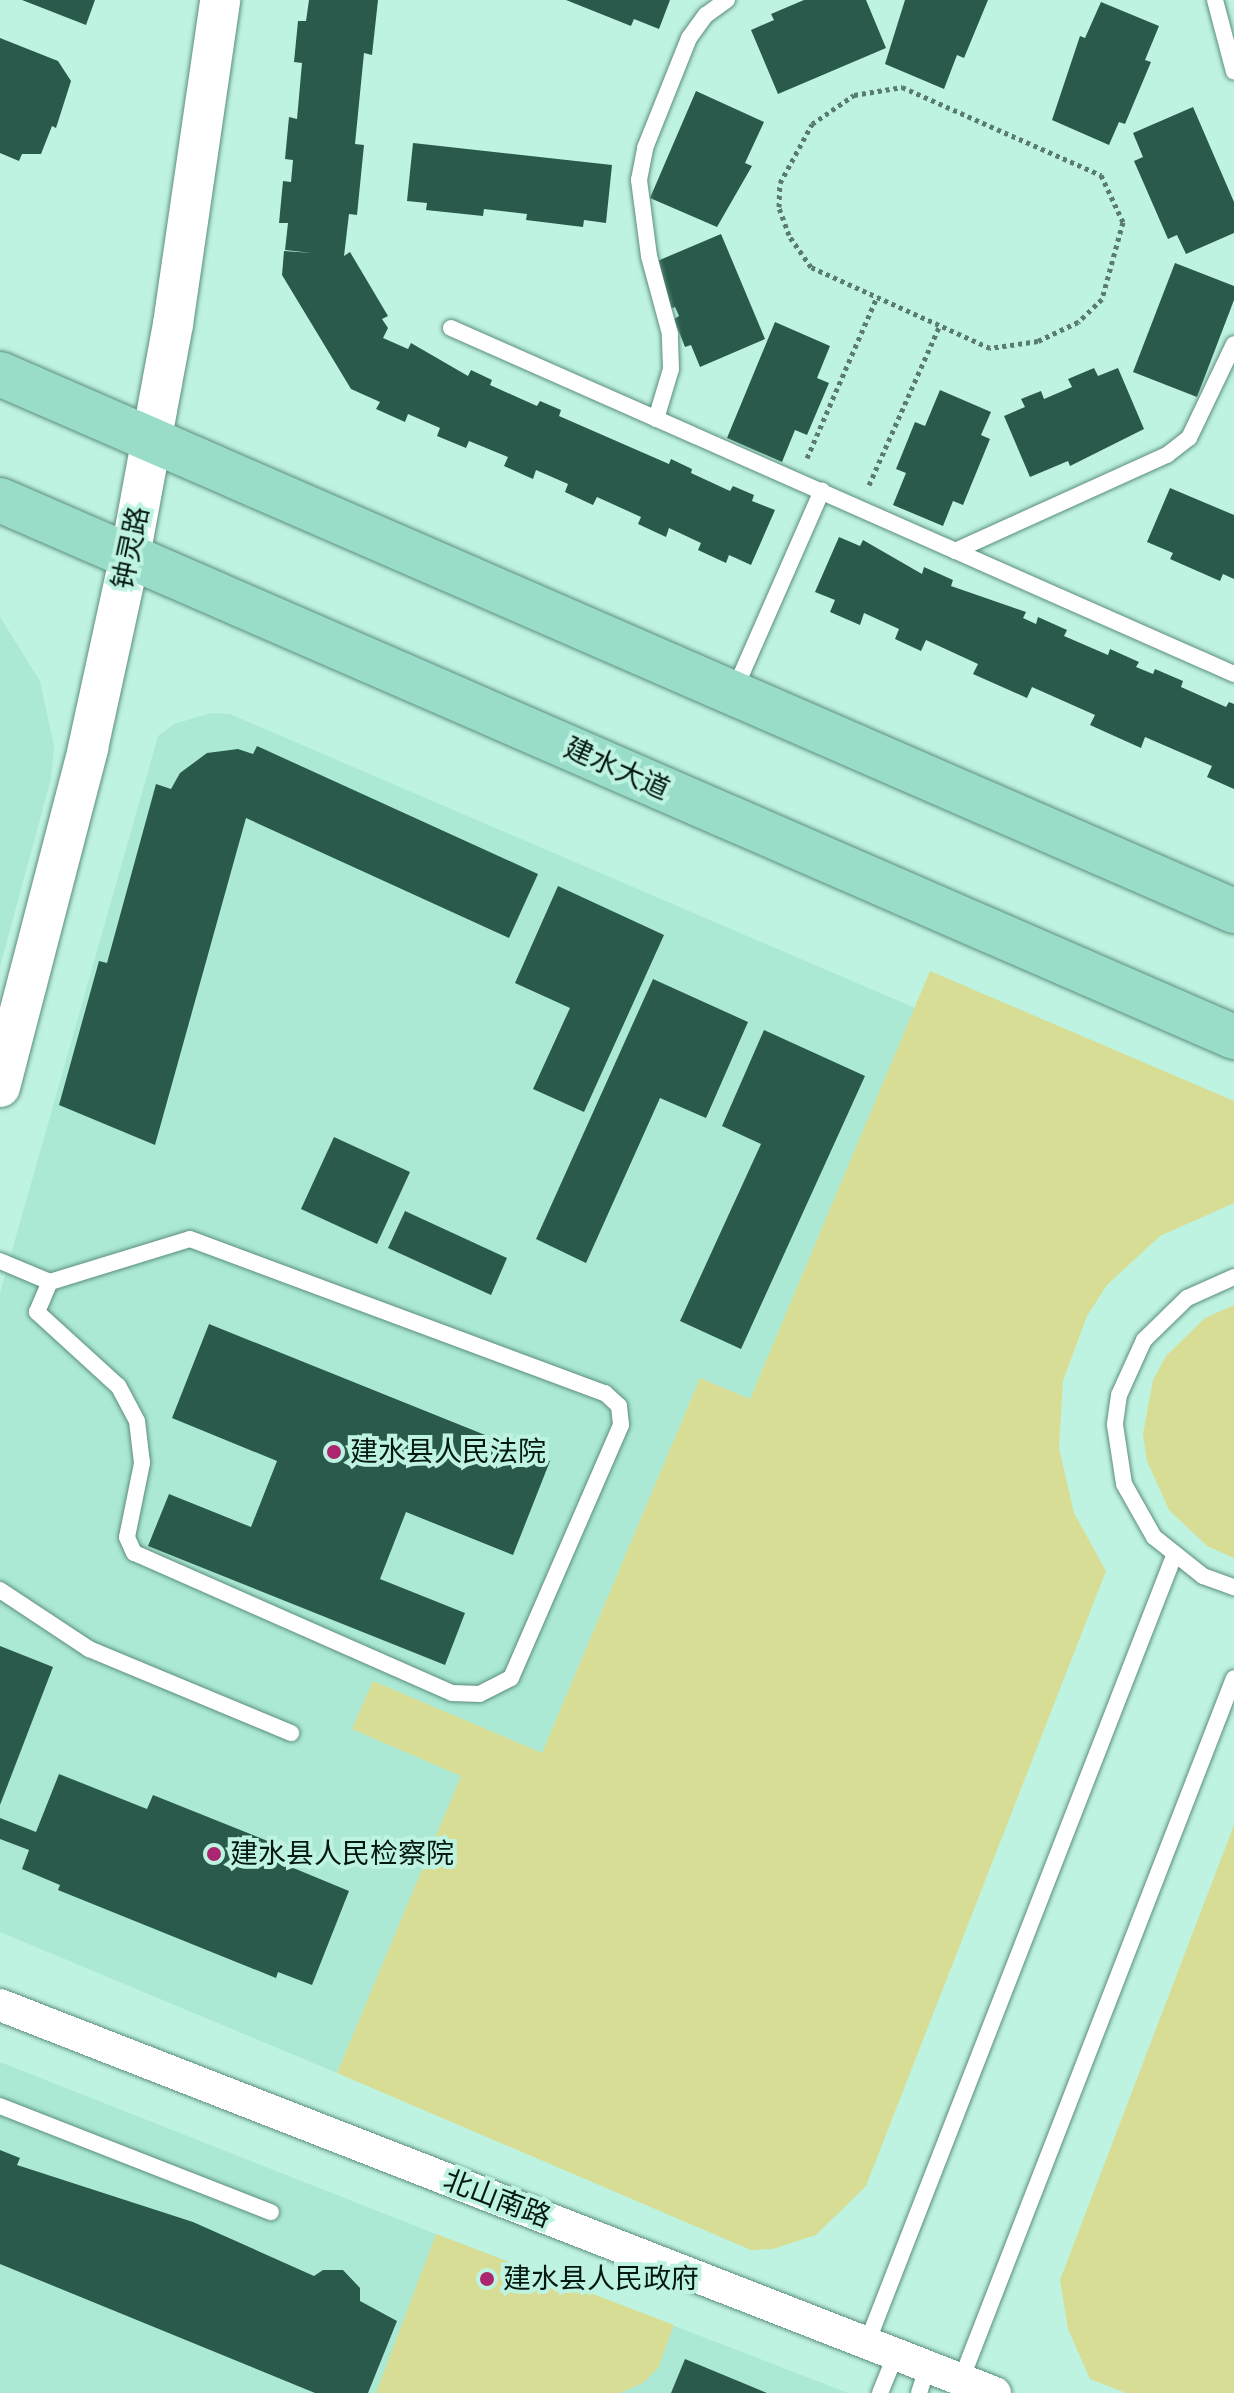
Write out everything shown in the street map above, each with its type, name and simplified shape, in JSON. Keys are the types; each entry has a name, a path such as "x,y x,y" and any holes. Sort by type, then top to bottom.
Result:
{"main road":[{"path":"0,374 1234,911"},
{"name":"建水大道","path":"0,500 1234,1037"}],"street":[{"name":"钟灵路","path":"0,1087 84,764 130,556 152,441 220,0"},
{"name":"北山南路","path":"0,2005 881,2349 923,2380 961,2380 995,2393"}],"lane":[{"path":"656,419 671,369 670,334 649,256 639,180 645,148 689,38 706,15 727,0"},
{"path":"1215,0 1234,72"},
{"path":"451,328 1234,674"},
{"path":"955,551 1167,455 1189,438 1234,344"},
{"path":"733,693 822,491"},
{"path":"0,1261 50,1282 190,1239 605,1393 619,1406 621,1425 511,1678 480,1694 452,1693 134,1553 127,1537 142,1463 137,1421 118,1386 37,1312 50,1282"},
{"path":"1234,1277 1187,1298 1163,1317 1144,1340 1119,1395 1115,1425 1124,1484 1154,1537 1174,1556 1203,1576 1234,1587"},
{"path":"880,2393 881,2349 1174,1556"},
{"path":"0,1590 89,1649 291,1733"},
{"path":"961,2380 1234,1678"},
{"path":"0,2106 271,2212"}],"path":[{"path":"902,87 1101,175 1123,222 1102,299 1092,310 1038,341 990,348 940,325 811,267 789,235 779,207 780,183 812,124 854,95 902,87"},
{"path":"797,481 877,297"},
{"path":"859,508 940,325"}],"shaded area":[{"path":"0,617 40,681 54,746 51,779 0,967"},
{"path":"211,713 230,714 915,1008 750,1399 700,1378 542,1753 373,1681 353,1729 462,1776 337,2073 0,1932 0,1293 158,736 174,724"},
{"path":"930,971 1234,1101 1234,1203 1160,1236 1107,1285 1087,1316 1063,1381 1059,1448 1074,1513 1106,1571 866,2186 816,2235 773,2249 751,2250 337,2073 461,1776 352,1729 373,1681 542,1753 700,1378 750,1399"},
{"path":"1234,1305 1234,1558 1207,1546 1169,1510 1147,1461 1143,1434 1153,1380 1166,1356 1205,1318"},
{"path":"1234,1825 1234,2393 1126,2393 1090,2379 1068,2329 1060,2280"},
{"path":"0,2062 436,2234 848,2393 0,2393"},
{"name":"建水县人民政府","path":"436,2234 674,2325 658,2368 643,2383 620,2393 376,2393"}],"building":[{"path":"22,0 95,0 86,25"},
{"path":"309,0 378,0 372,55 364,53 355,144 364,145 357,215 349,214 344,256 350,252 388,316 382,319 388,328 383,338 408,349 411,343 468,376 471,370 492,380 490,385 537,406 540,401 561,410 559,416 669,464 671,459 692,469 691,473 730,491 733,486 754,495 752,501 775,510 751,565 729,555 726,563 698,550 701,543 669,528 666,537 638,524 641,517 597,497 593,505 565,492 568,484 536,470 533,479 504,466 508,457 469,441 466,448 437,436 440,428 408,414 405,422 376,409 380,402 351,389 282,275 284,251 312,253 285,250 288,223 279,223 283,181 291,182 293,160 285,159 289,117 297,119 302,63 294,62 298,21 306,21"},
{"path":"566,0 670,0 659,29 634,19 631,26"},
{"path":"804,0 866,0 886,48 778,94 751,30 774,20 771,14"},
{"path":"905,0 988,0 964,58 957,55 944,89 885,64"},
{"path":"1101,2 1159,26 1145,60 1151,62 1125,124 1119,122 1109,145 1052,120 1080,36 1085,38"},
{"path":"0,38 58,61 71,81 56,128 52,126 41,154 22,154 19,161 0,153"},
{"path":"696,91 764,122 745,163 752,166 717,227 650,198"},
{"path":"1193,107 1234,202 1234,233 1186,254 1177,235 1168,239 1134,161 1143,157 1133,133"},
{"path":"413,143 612,165 606,223 584,220 583,227 526,220 527,214 484,209 483,216 426,210 427,203 407,201"},
{"path":"721,234 765,339 700,367 691,345 685,347 674,319 679,316 675,307 670,309 655,262"},
{"path":"1175,263 1234,286 1234,300 1197,397 1133,372"},
{"path":"775,322 830,346 817,378 829,383 807,435 795,430 782,462 727,438"},
{"path":"1094,368 1098,376 1118,368 1144,429 1070,466 1068,461 1030,477 1004,416 1025,407 1021,399 1041,391 1044,399 1072,387 1068,379"},
{"path":"940,390 991,412 981,435 990,439 963,505 953,501 943,526 893,505 906,473 896,469 915,422 925,426"},
{"path":"1170,488 1234,515 1234,579 1223,574 1220,581 1170,559 1173,553 1147,542"},
{"path":"839,537 860,546 863,540 922,574 924,567 953,580 951,586 1026,612 1023,618 1036,624 1038,617 1067,630 1064,636 1108,655 1110,649 1139,662 1136,667 1153,674 1155,669 1183,681 1181,687 1226,707 1229,702 1234,704 1234,789 1207,777 1212,766 1145,737 1141,748 1090,725 1095,715 1032,687 1027,698 973,674 978,664 926,640 921,651 895,639 899,629 864,613 860,625 830,612 835,600 815,592"},
{"path":"257,746 538,874 509,938 246,818 155,1145 59,1105 99,961 107,963 156,784 171,789 180,773 207,753 238,749 253,754"},
{"path":"558,886 664,935 584,1112 533,1089 570,1008 515,983"},
{"path":"653,979 748,1022 706,1118 660,1098 586,1263 536,1239"},
{"path":"764,1030 865,1076 741,1349 680,1321 761,1144 722,1126"},
{"path":"334,1137 410,1172 377,1244 301,1209"},
{"path":"405,1211 507,1258 491,1295 388,1248"},
{"path":"209,1324 550,1461 513,1555 406,1512 380,1579 465,1613 445,1665 148,1546 169,1494 251,1527 277,1461 172,1418"},
{"path":"0,1646 53,1667 0,1805"},
{"path":"59,1774 147,1809 153,1795 280,1846 274,1860 349,1891 312,1985 278,1972 276,1978 58,1890 60,1885 22,1869 29,1850 0,1839 0,1818 36,1832"},
{"path":"0,2150 20,2158 17,2165 193,2222 314,2276 323,2270 343,2270 360,2288 360,2301 397,2321 368,2393 315,2393 0,2264"},
{"path":"685,2359 767,2393 671,2393"}],"place":[{"name":"建水县人民法院","path":"334,1452"},
{"name":"建水县人民检察院","path":"214,1854"},
{"name":"建水县人民政府","path":"487,2279"}]}
